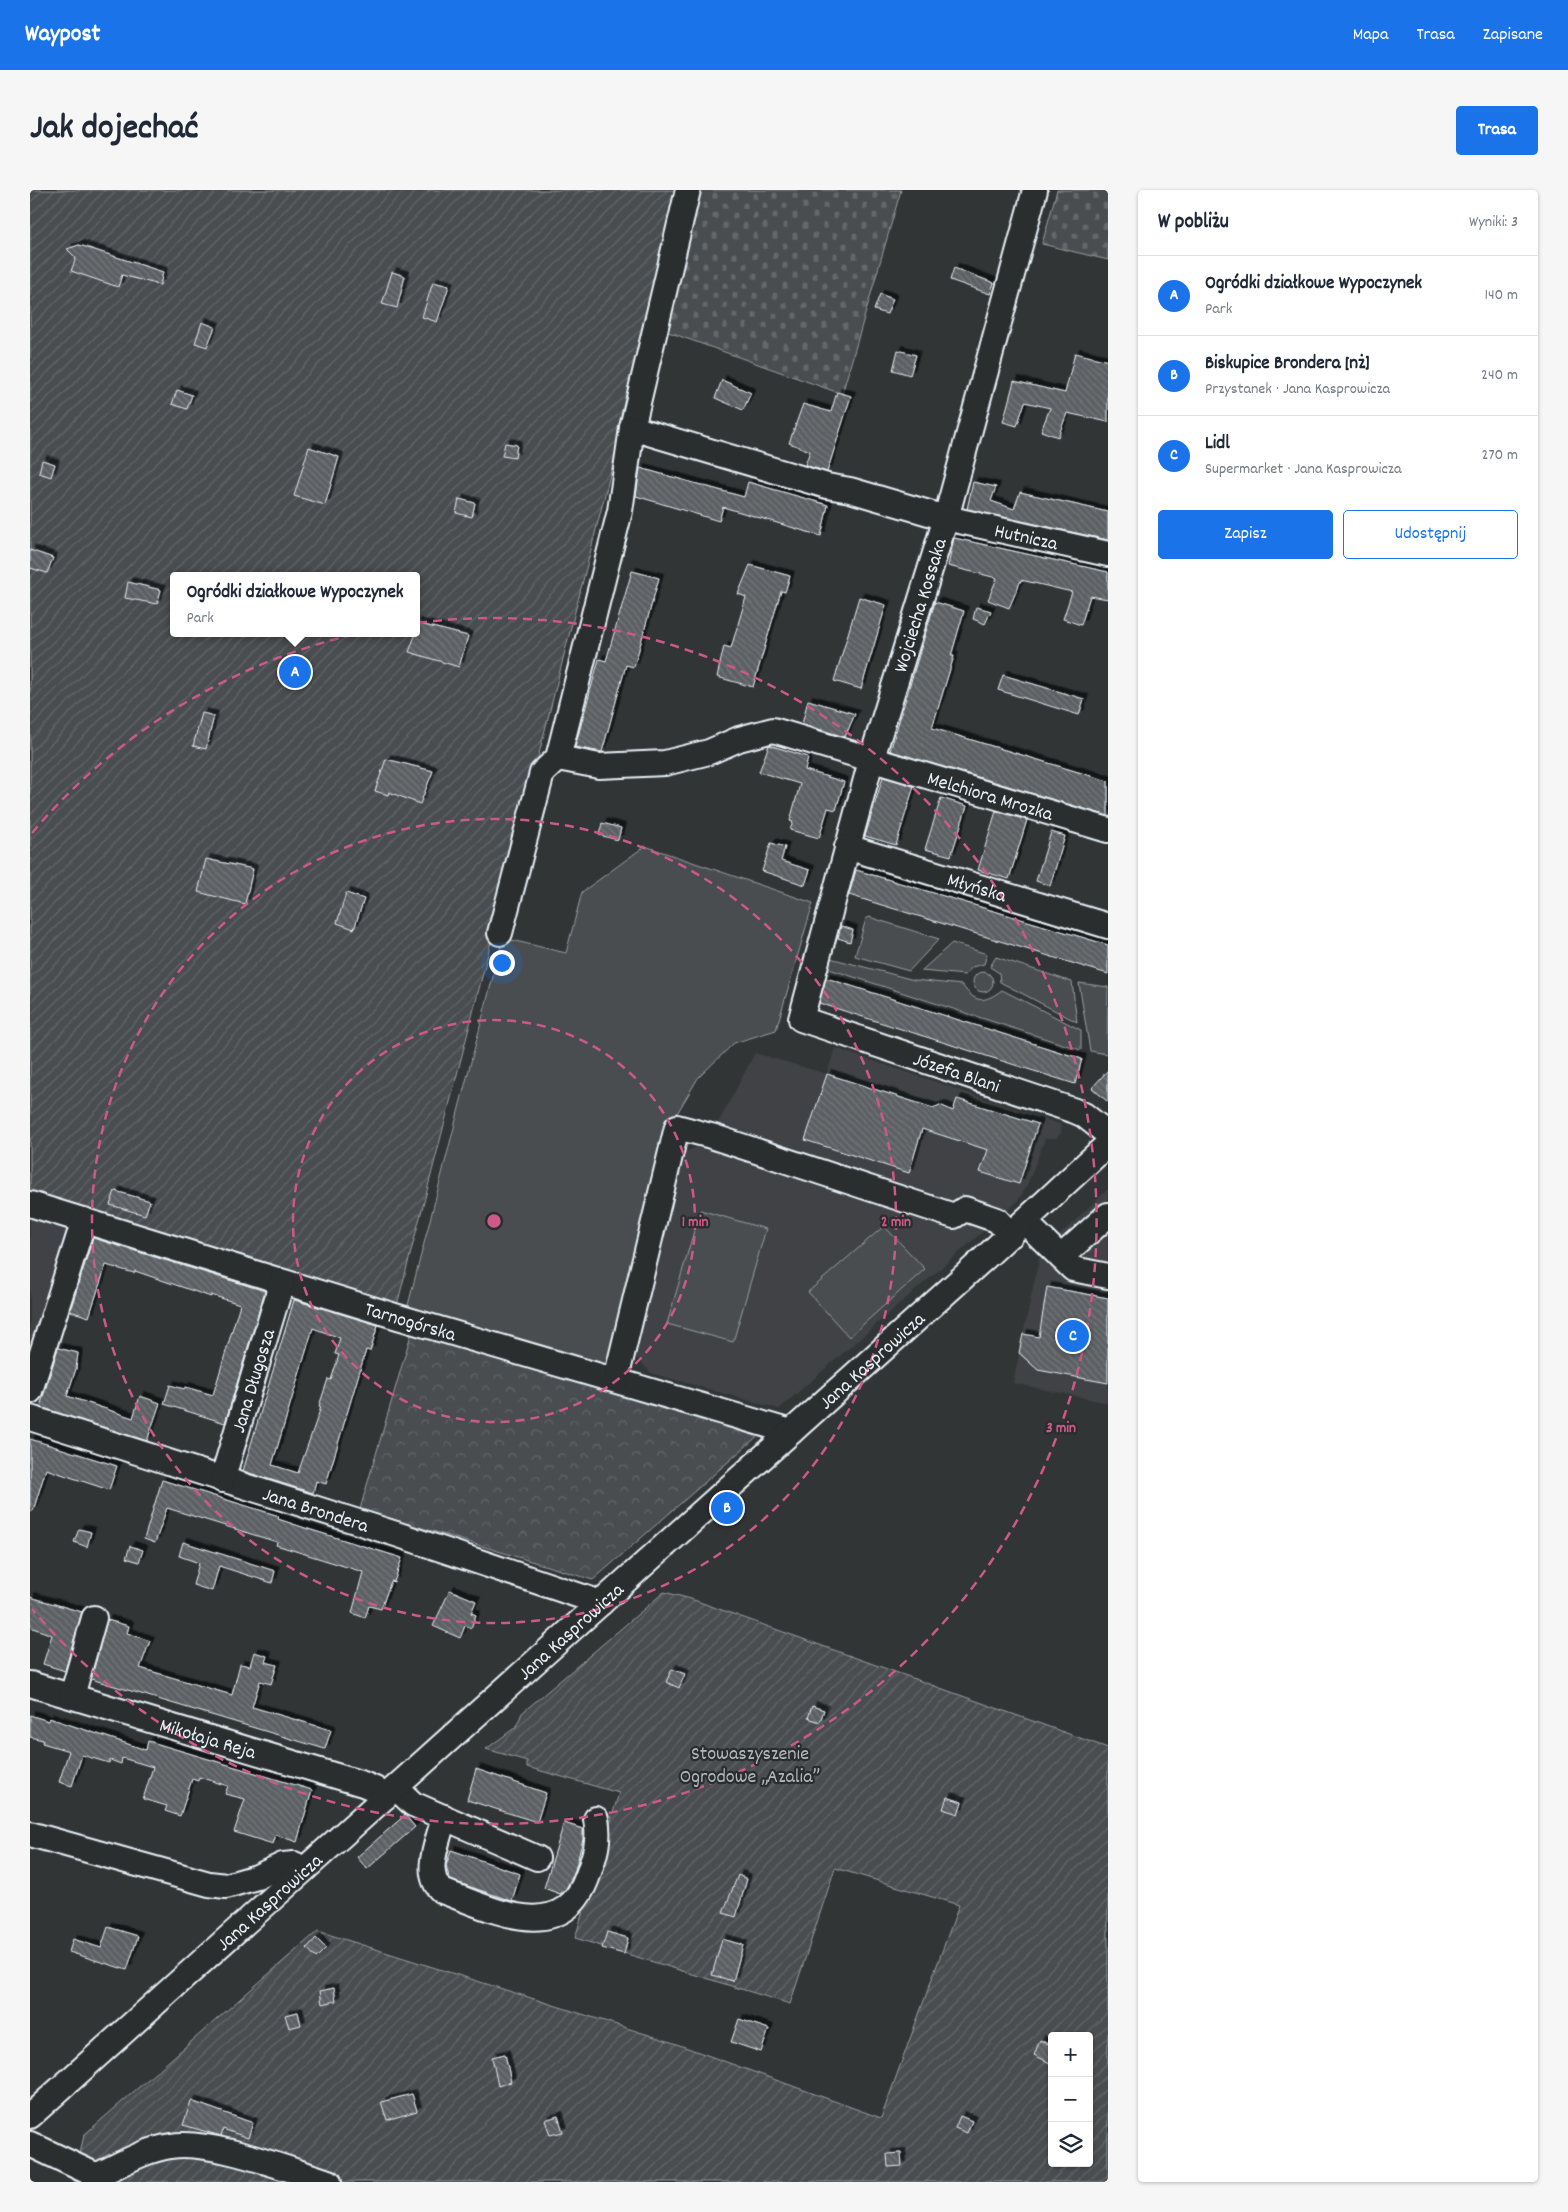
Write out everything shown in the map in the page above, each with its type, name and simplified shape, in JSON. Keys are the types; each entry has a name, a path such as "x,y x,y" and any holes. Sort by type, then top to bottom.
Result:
{"street":[{"path":"500,933 542,774 558,758 620,511 632,428 688,190"},
{"name":"Wojciecha Kossaka","path":"801,1019 871,761 946,518 1035,190"},
{"name":"Hutnicza","path":"632,428 827,486 850,490 946,518 1108,554"},
{"name":"Melchiora Mrozka","path":"558,758 599,766 665,763 710,752 739,739 772,730 1108,830"},
{"name":"Młyńska","path":"847,847 1108,926"},
{"name":"Józefa Blani","path":"801,1019 1075,1111 1084,1115 1108,1134"},
{"path":"616,1380 677,1126 954,1216 965,1209 1018,1228 1061,1257 1073,1269 1108,1276"},
{"name":"Jana Kasprowicza","path":"30,2116 1018,1228 1108,1144"},
{"name":"Tarnogórska","path":"30,1204 282,1282 791,1432"},
{"path":"1061,1257 1099,1232 1108,1215"},
{"path":"30,1391 38,1335 84,1220"},
{"name":"Jana Długosza","path":"222,1480 282,1282"},
{"name":"Jana Brondera","path":"30,1418 409,1538 601,1603"},
{"path":"72,1696 94,1618"},
{"name":"Mikołaja Reja","path":"30,1684 363,1784 374,1789 391,1792 413,1804 537,1858"},
{"path":"444,1817 432,1864 434,1884 442,1891 511,1916 528,1919 559,1913 574,1903 582,1891 597,1849 596,1819"},
{"path":"30,1834 209,1884 226,1886 257,1877 283,1865 294,1864 304,1869"},
{"path":"30,2144 93,2174 100,2174 149,2151 172,2145 198,2145 227,2151 329,2182"}],"shaded area":[{"path":"835,1048 1060,1124 1062,1132 1056,1138 1045,1139 1026,1188 1017,1202 779,1409 651,1373 631,1352 678,1155 708,1142 755,1053 827,1074"},
{"path":"1108,1189 1108,1403 1013,1383 1040,1254"},
{"path":"30,1211 71,1223 30,1352"}],"green space":[{"path":"30,190 684,190 397,1305 30,1192"},
{"path":"696,190 901,190 842,394 660,329"},
{"path":"1057,190 1108,190 1108,260 1042,244"},
{"path":"645,846 813,903 776,1030 734,1043 698,1078 672,1122 610,1367 407,1309 503,938 566,953 582,892"},
{"path":"869,917 939,939 909,971 855,956 866,919"},
{"path":"952,943 987,954 984,964 972,967 965,975 921,971"},
{"path":"996,957 1072,982 1077,1022 1000,982 999,973 990,967"},
{"path":"830,958 914,980 962,985 972,996 981,1000 1002,990 1081,1030 1081,1050 826,968"},
{"path":"983,972 990,975 993,982 990,989 983,992 976,989 973,982 976,975"},
{"path":"1079,983 1108,987 1107,1054 1090,1051"},
{"path":"700,1210 766,1229 733,1342 667,1324"},
{"path":"884,1226 925,1269 849,1337 808,1292"},
{"path":"412,1331 760,1434 593,1580 360,1509"},
{"name":"Stowaszyszenie Ogrodowe „Azalia”","path":"664,1592 691,1599 1108,1748 1108,2182 74,2182 84,2135 318,1931 671,2042 881,2118 959,1905 835,1868 790,2004 575,1938 619,1793 527,1767 527,1761 486,1749 516,1727 522,1713"}],"building":[{"path":"79,245 163,272 160,285 122,275 118,287 71,271 76,258 67,249"},
{"path":"954,268 994,283 990,294 950,280"},
{"path":"392,272 405,276 397,308 382,304"},
{"path":"433,282 449,286 437,322 422,317"},
{"path":"880,294 893,299 887,314 874,310"},
{"path":"202,322 215,327 207,347 195,343"},
{"path":"898,350 916,355 910,375 893,370"},
{"path":"1075,353 1108,361 1108,422 1067,413 1058,437 1041,431 1050,408 1025,402 1017,426 1003,422 1014,381 1065,393"},
{"path":"722,380 751,393 743,410 715,398"},
{"path":"177,390 192,395 187,409 172,404"},
{"path":"837,392 851,396 827,472 805,465 810,451 789,443 803,404 831,412"},
{"path":"505,443 517,445 515,458 502,456"},
{"path":"309,447 339,457 325,505 294,496"},
{"path":"42,460 55,464 51,477 39,473"},
{"path":"640,468 744,497 748,482 828,505 821,536 723,507 719,521 636,496"},
{"path":"973,482 996,487 991,501 1014,509 1020,492 1108,512 1108,540 967,509"},
{"path":"459,499 475,503 472,517 456,513"},
{"path":"954,538 1108,572 1108,599 1090,596 1081,625 1063,619 1072,592 1021,580 1009,608 988,600 997,578 948,566"},
{"path":"30,550 53,558 47,573 30,568"},
{"path":"750,565 790,576 785,592 781,591 753,687 717,677 724,646 731,648 746,597 738,594"},
{"path":"632,571 659,578 634,667 626,665 602,752 575,747 599,659 606,661"},
{"path":"128,582 161,590 157,604 125,598"},
{"path":"859,597 886,605 861,689 834,681"},
{"path":"935,602 964,611 951,656 954,656 932,728 1108,781 1108,816 890,751"},
{"path":"976,607 991,611 985,624 973,619"},
{"path":"420,624 468,636 459,667 409,652 415,637 420,637"},
{"path":"1003,675 1084,699 1079,715 998,690"},
{"path":"808,700 855,714 845,737 802,724"},
{"path":"202,713 214,716 206,749 193,746"},
{"path":"769,745 808,757 805,770 844,782 836,810 828,808 819,838 790,830 793,822 790,821 800,784 759,772"},
{"path":"386,759 433,771 420,804 389,792 388,795 375,791"},
{"path":"883,777 914,786 896,845 865,836"},
{"path":"941,798 967,806 951,856 925,849"},
{"path":"996,811 1027,820 1009,879 978,870"},
{"path":"602,823 621,828 618,840 599,835"},
{"path":"1051,832 1065,836 1050,886 1036,881"},
{"path":"771,843 785,847 781,861 810,870 805,885 762,871"},
{"path":"206,859 253,869 245,904 198,892"},
{"path":"856,870 1108,945 1108,974 849,895"},
{"path":"346,893 364,899 354,929 337,923"},
{"path":"841,926 853,930 850,942 838,938"},
{"path":"826,978 1082,1059 1075,1084 819,1003"},
{"path":"1108,1070 1108,1102 1092,1088"},
{"path":"827,1074 933,1108 940,1105 953,1111 957,1099 1038,1124 1019,1184 980,1172 988,1150 922,1129 909,1173 805,1140"},
{"path":"115,1191 150,1201 145,1215 110,1205"},
{"path":"93,1238 265,1291 225,1423 164,1404 170,1385 213,1395 240,1304 211,1295 211,1297 135,1271 134,1273 106,1265 89,1317 70,1311"},
{"path":"1047,1287 1108,1298 1108,1383 1038,1370 1019,1353 1023,1334 1039,1337"},
{"path":"294,1300 378,1325 370,1351 366,1350 326,1484 316,1481 313,1493 243,1471","holes":["313,1328 340,1338 335,1354 339,1355 331,1380 328,1379 319,1406 321,1407 298,1473 272,1465"]},
{"path":"58,1348 78,1353 76,1369 67,1396 133,1418 140,1396 160,1403 147,1441 40,1407"},
{"path":"30,1439 117,1466 109,1490 46,1469 33,1511 30,1511"},
{"path":"162,1480 279,1516 278,1519 402,1558 394,1582 391,1581 381,1609 369,1606 365,1618 352,1613 363,1572 276,1545 277,1542 167,1508 155,1543 144,1539"},
{"path":"79,1529 91,1532 87,1547 74,1542"},
{"path":"183,1542 275,1571 272,1583 219,1566 212,1591 193,1585 199,1563 179,1556"},
{"path":"130,1546 143,1550 139,1562 126,1558"},
{"path":"450,1590 476,1601 471,1613 476,1615 471,1628 465,1626 460,1638 433,1626"},
{"path":"30,1597 82,1612 65,1671 43,1664 52,1635 30,1627"},
{"path":"107,1620 129,1626 127,1633 150,1641 140,1668 232,1695 240,1664 250,1666 254,1652 267,1656 265,1662 277,1665 271,1684 260,1681 252,1707 331,1730 325,1749 91,1679"},
{"path":"672,1669 685,1674 679,1688 666,1682"},
{"path":"812,1706 824,1710 820,1722 808,1718"},
{"path":"30,1715 48,1721 49,1718 146,1750 148,1741 312,1790 297,1842 276,1835 273,1844 234,1832 245,1799 225,1794 228,1786 199,1777 198,1781 192,1779 180,1816 165,1811 167,1806 143,1799 153,1767 122,1758 121,1764 110,1760 109,1763 82,1755 72,1786 59,1782 69,1751 42,1743 43,1740 30,1737"},
{"path":"476,1769 546,1793 537,1822 467,1800"},
{"path":"947,1797 962,1802 958,1814 943,1809"},
{"path":"405,1815 415,1827 367,1869 357,1857"},
{"path":"564,1823 583,1829 583,1839 575,1870 566,1889 560,1894 544,1888"},
{"path":"451,1850 520,1874 512,1901 450,1880 446,1866"},
{"path":"738,1875 747,1879 736,1917 723,1913"},
{"path":"108,1927 138,1936 127,1970 69,1952 73,1939 101,1948"},
{"path":"607,1932 628,1938 624,1954 602,1948"},
{"path":"316,1938 326,1948 316,1958 307,1948"},
{"path":"722,1939 743,1945 733,1981 712,1975"},
{"path":"334,1988 336,2001 322,2004 320,1991"},
{"path":"298,2012 301,2025 289,2028 285,2015"},
{"path":"739,2019 769,2029 761,2052 731,2042"},
{"path":"1040,2040 1048,2044 1048,2062 1034,2055"},
{"path":"505,2054 511,2082 498,2086 492,2057"},
{"path":"412,2094 417,2111 387,2120 381,2102"},
{"path":"191,2101 253,2123 248,2138 223,2129 221,2136 183,2125"},
{"path":"558,2116 563,2132 550,2135 545,2120"},
{"path":"960,2116 972,2121 967,2133 955,2128"},
{"path":"901,2153 902,2166 888,2167 887,2154"}],"place":[{"name":"Ogródki działkowe Wypoczynek","path":"295,672"},
{"name":"Lidl","path":"1073,1336"},
{"name":"Biskupice Brondera [nż]","path":"727,1508"}]}
